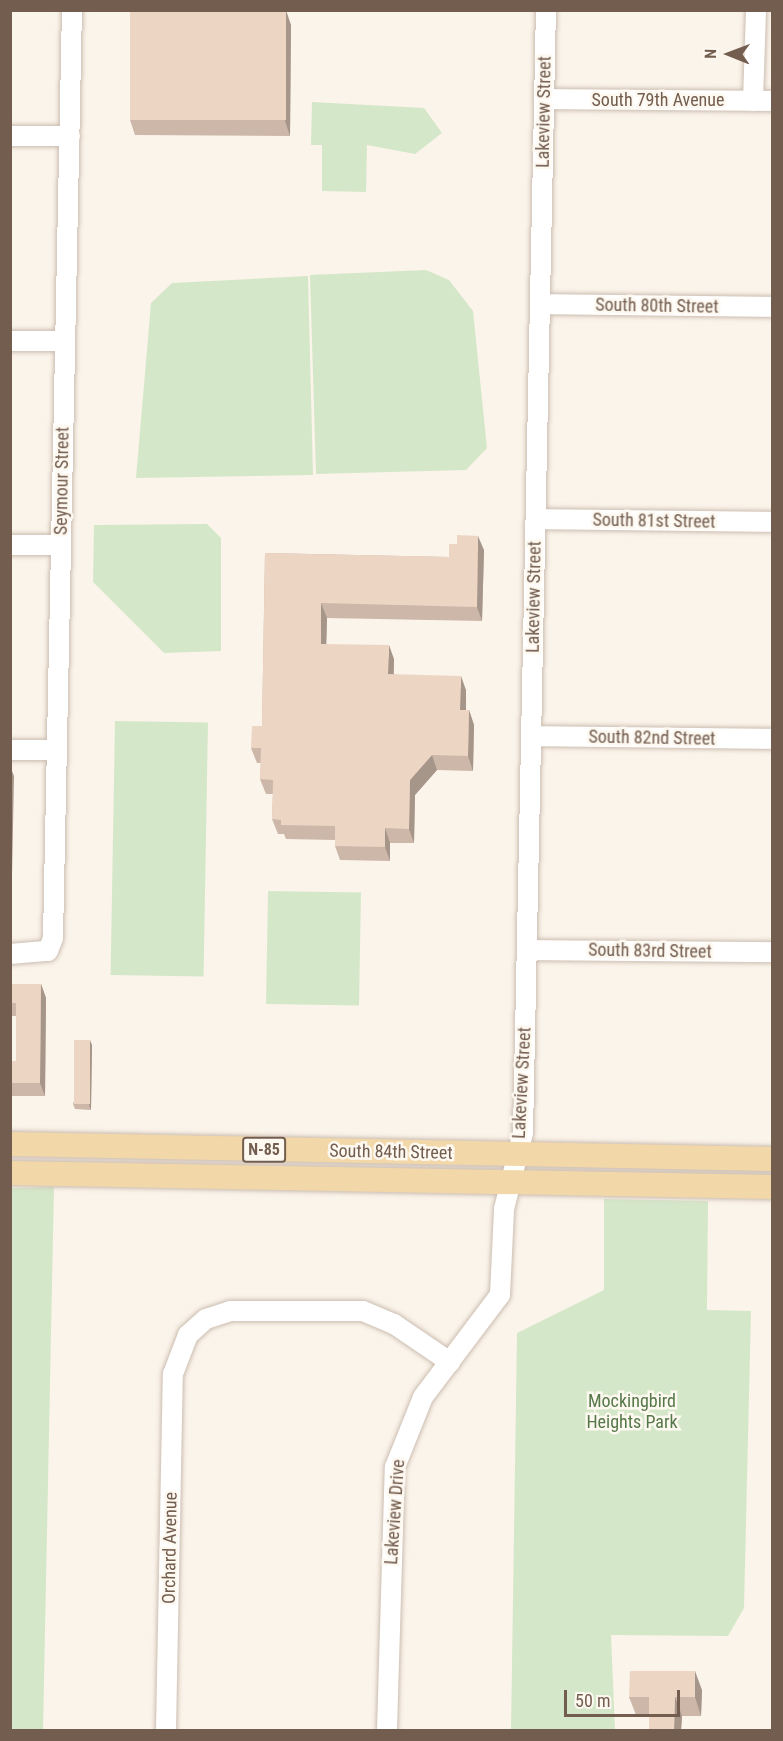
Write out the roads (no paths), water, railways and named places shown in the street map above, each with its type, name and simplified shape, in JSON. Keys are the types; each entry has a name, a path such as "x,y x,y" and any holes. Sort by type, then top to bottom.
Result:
{"main road":[{"name":"South 84th Street","path":"10,1144 772,1159"},
{"name":"South 84th Street","path":"10,1173 772,1187"}],"street":[{"name":"Seymour Street","path":"10,954 48,951 53,938 72,10"},
{"name":"Lakeview Street","path":"510,1183 524,1133 546,10"},
{"path":"756,10 763,101"},
{"name":"South 79th Avenue","path":"544,99 763,101"},
{"path":"10,136 70,136"},
{"name":"South 80th Street","path":"541,304 772,307"},
{"path":"10,341 65,341"},
{"name":"South 81st Street","path":"536,519 772,522"},
{"path":"10,545 61,545"},
{"name":"South 82nd Street","path":"531,736 772,739"},
{"path":"10,750 57,750"},
{"name":"South 83rd Street","path":"527,950 772,952"},
{"name":"Lakeview Drive","path":"387,1731 395,1467 412,1414 500,1295 510,1183"},
{"name":"Orchard Avenue","path":"166,1731 174,1366 194,1327 230,1311 363,1311 394,1324 450,1362"}],"park label":[{"name":"Mockingbird Heights Park","path":"632,1412"}]}
